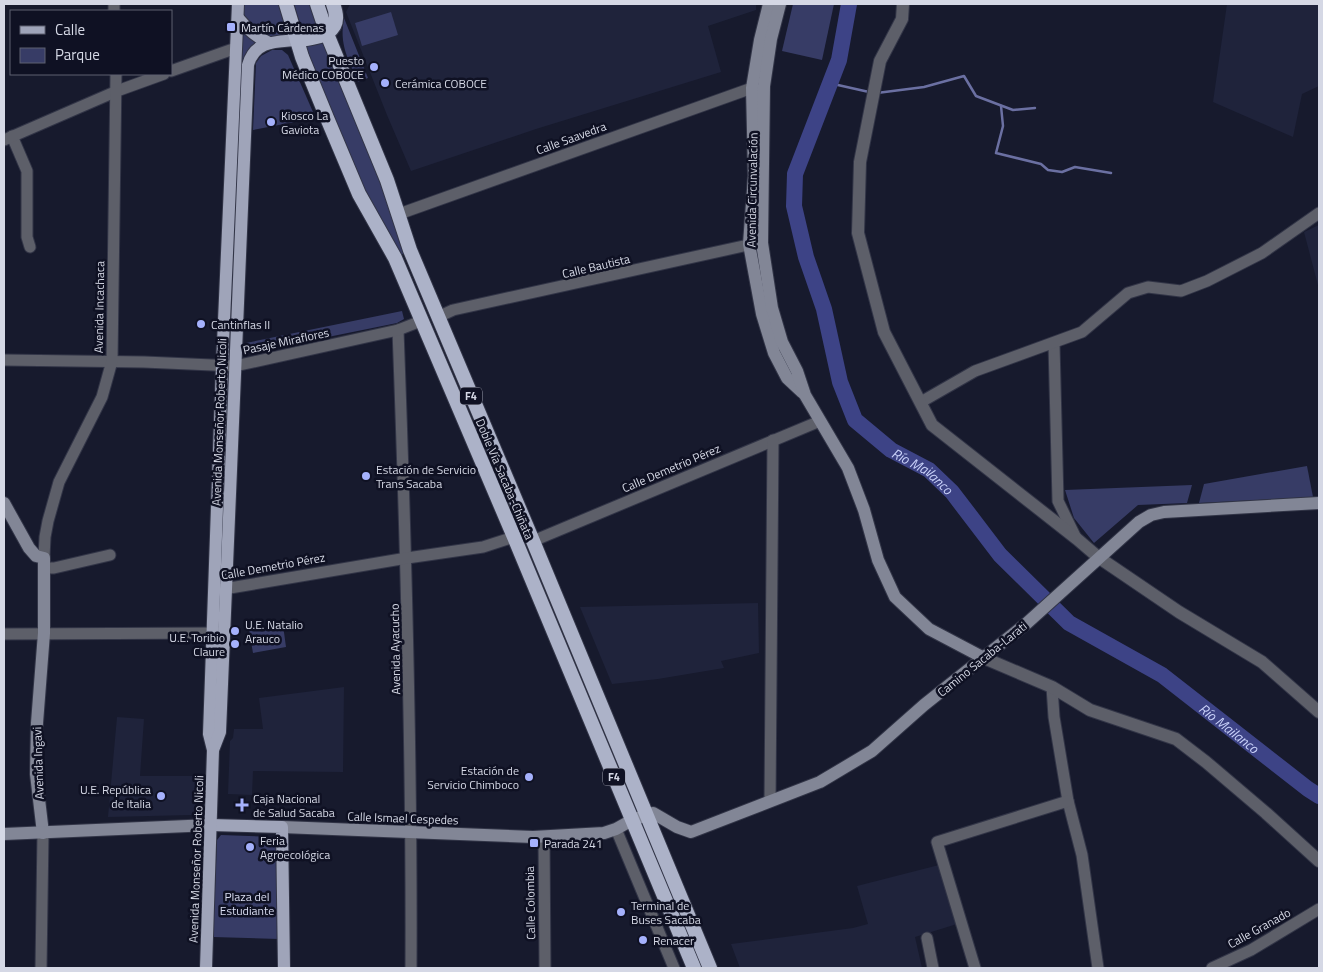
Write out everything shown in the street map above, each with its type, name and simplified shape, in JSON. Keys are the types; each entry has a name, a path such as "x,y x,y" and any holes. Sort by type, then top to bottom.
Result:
{"highway":[{"name":"Doble Vía Sacaba-Chiñata","path":"286,4 316,92 359,194 395,258 694,968"},
{"name":"Doble Vía Sacaba-Chiñata","path":"317,4 327,34 387,180 410,250 710,968"},
{"path":"297,40 327,34 336,22 335,9 332,4"}],"main road":[{"name":"Avenida Monseñor Roberto Nicoli","path":"206,968 213,750 209,734 220,589 238,4"},
{"name":"Avenida Circunvalación","path":"769,4 760,40 752,88 756,244 762,314 774,353 787,378 805,395 848,468 864,510 878,560 895,597 929,629 984,658"},
{"name":"Avenida Circunvalación","path":"756,244 764,86 771,39 780,4"},
{"path":"238,18 250,32 269,43 297,40"},
{"name":"Avenida Monseñor Roberto Nicoli","path":"228,366 248,64 255,50 269,43"},
{"path":"4,503 29,548 44,563"},
{"name":"Camino Sacaba-Larati","path":"646,814 652,813 677,827 691,832 820,782 872,751 924,705 1027,624 1138,522 1150,515 1164,512 1319,503"},
{"name":"Avenida Ingavi","path":"43,832 36,774 37,722 44,633 44,563"},
{"name":"Calle Ismael Cespedes","path":"4,834 211,825 544,837 589,835 616,829 646,814"},
{"path":"282,827 284,968"}],"street":[{"path":"903,4 902,19 880,61 860,162 858,232 884,332 932,425 1077,539 1098,558 1179,612 1262,662 1319,712"},
{"path":"172,71 236,48"},
{"name":"Avenida Incachaca","path":"44,563 48,521 60,482 102,397 112,361 116,75"},
{"path":"30,247 27,237 27,171 8,138 117,91 161,75"},
{"name":"Calle Saavedra","path":"399,214 752,88"},
{"path":"920,402 975,372 1082,332 1128,293 1148,287 1181,291 1207,281 1262,253 1319,213"},
{"name":"Calle Bautista","path":"438,317 453,310 756,244"},
{"name":"Pasaje Miraflores","path":"4,360 112,361 228,366 398,330 421,321"},
{"name":"Avenida Ayacucho","path":"398,330 407,558 411,968"},
{"path":"1054,344 1058,501 1077,539"},
{"name":"Calle Demetrio Pérez","path":"533,541 820,421"},
{"path":"770,802 773,440"},
{"name":"Calle Demetrio Pérez","path":"220,589 484,547 514,537"},
{"path":"44,563 54,568 110,555"},
{"path":"4,634 218,633"},
{"path":"984,658 1052,686 1090,710 1176,739 1252,800 1319,860"},
{"path":"1052,686 1054,717 1068,801 1082,855 1098,968"},
{"path":"975,968 937,842 1068,801"},
{"path":"616,829 674,968"},
{"name":"Avenida Ingavi","path":"41,968 43,832"},
{"name":"Calle Colombia","path":"544,837 545,968"},
{"name":"Calle Granado","path":"1214,968 1251,950 1319,909"},
{"path":"927,938 933,968"}],"shaded area":[{"name":"Cerámica COBOCE","path":"350,4 756,4 756,10 708,26 721,72 536,129 411,171 346,12"},
{"path":"1227,4 1319,4 1319,86 1302,94 1293,137 1213,102"},
{"path":"1319,225 1319,289 1304,232"},
{"path":"758,603 759,653 721,661 724,668 658,679 612,684 580,607"},
{"path":"344,687 343,772 253,771 252,795 228,794 230,741 233,738 234,729 263,729 259,698"},
{"path":"117,717 144,719 140,776 198,776 197,810 191,815 108,817"},
{"path":"939,865 957,924 915,937 922,968 740,968 731,944 853,928 868,924 857,886"}],"green space":[{"path":"242,4 279,4 288,35 268,37 260,34 243,15"},
{"path":"294,4 311,4 321,32 314,33 305,29 299,21"},
{"path":"793,4 834,4 822,60 782,51"},
{"path":"391,12 398,35 362,46 355,23"},
{"path":"344,18 368,78 358,82 344,44"},
{"path":"242,31 257,42 251,49 231,351 229,354 228,351"},
{"path":"324,41 380,175 404,253 400,256 363,189 303,45"},
{"path":"272,50 282,50 288,55 313,112 310,119 253,130 256,63 261,56"},
{"path":"402,311 404,319 397,323 244,354 246,343"},
{"path":"1307,466 1313,497 1199,503 1204,484"},
{"path":"1192,485 1187,503 1138,505 1094,543 1074,518 1065,490"},
{"path":"283,625 286,647 253,653 249,630"},
{"name":"Plaza del Estudiante","path":"221,835 274,837 277,840 279,939 213,937 217,840"}],"waterway":[{"name":"Río Mailanco","path":"849,4 839,60 795,174 794,206 806,257 824,309 840,382 855,420 891,450 929,470 952,492 1000,555 1069,623 1162,675 1319,796"},
{"path":"877,93 924,87 964,76 976,96 1013,110 1035,108"},
{"path":"829,83 869,92"},
{"path":"1001,106 1003,126 996,153 1041,164 1048,170 1062,172 1075,167 1111,173"}],"place":[{"name":"Martín Cárdenas","path":"231,27"},
{"name":"Puesto Médico COBOCE","path":"374,67"},
{"name":"Cerámica COBOCE","path":"385,83"},
{"name":"Kiosco La Gaviota","path":"271,122"},
{"name":"Cantinflas II","path":"201,324"},
{"name":"Estación de Servicio Trans Sacaba","path":"366,476"},
{"name":"U.E. Natalio Arauco","path":"235,631"},
{"name":"U.E. Toribio Claure","path":"235,644"},
{"name":"Estación de Servicio Chimboco","path":"529,777"},
{"name":"U.E. República de Italia","path":"161,796"},
{"name":"Caja Nacional de Salud Sacaba","path":"242,805"},
{"name":"Parada 241","path":"534,843"},
{"name":"Feria Agroecológica","path":"250,847"},
{"name":"Terminal de Buses Sacaba","path":"621,912"},
{"name":"Renacer","path":"643,940"}]}
